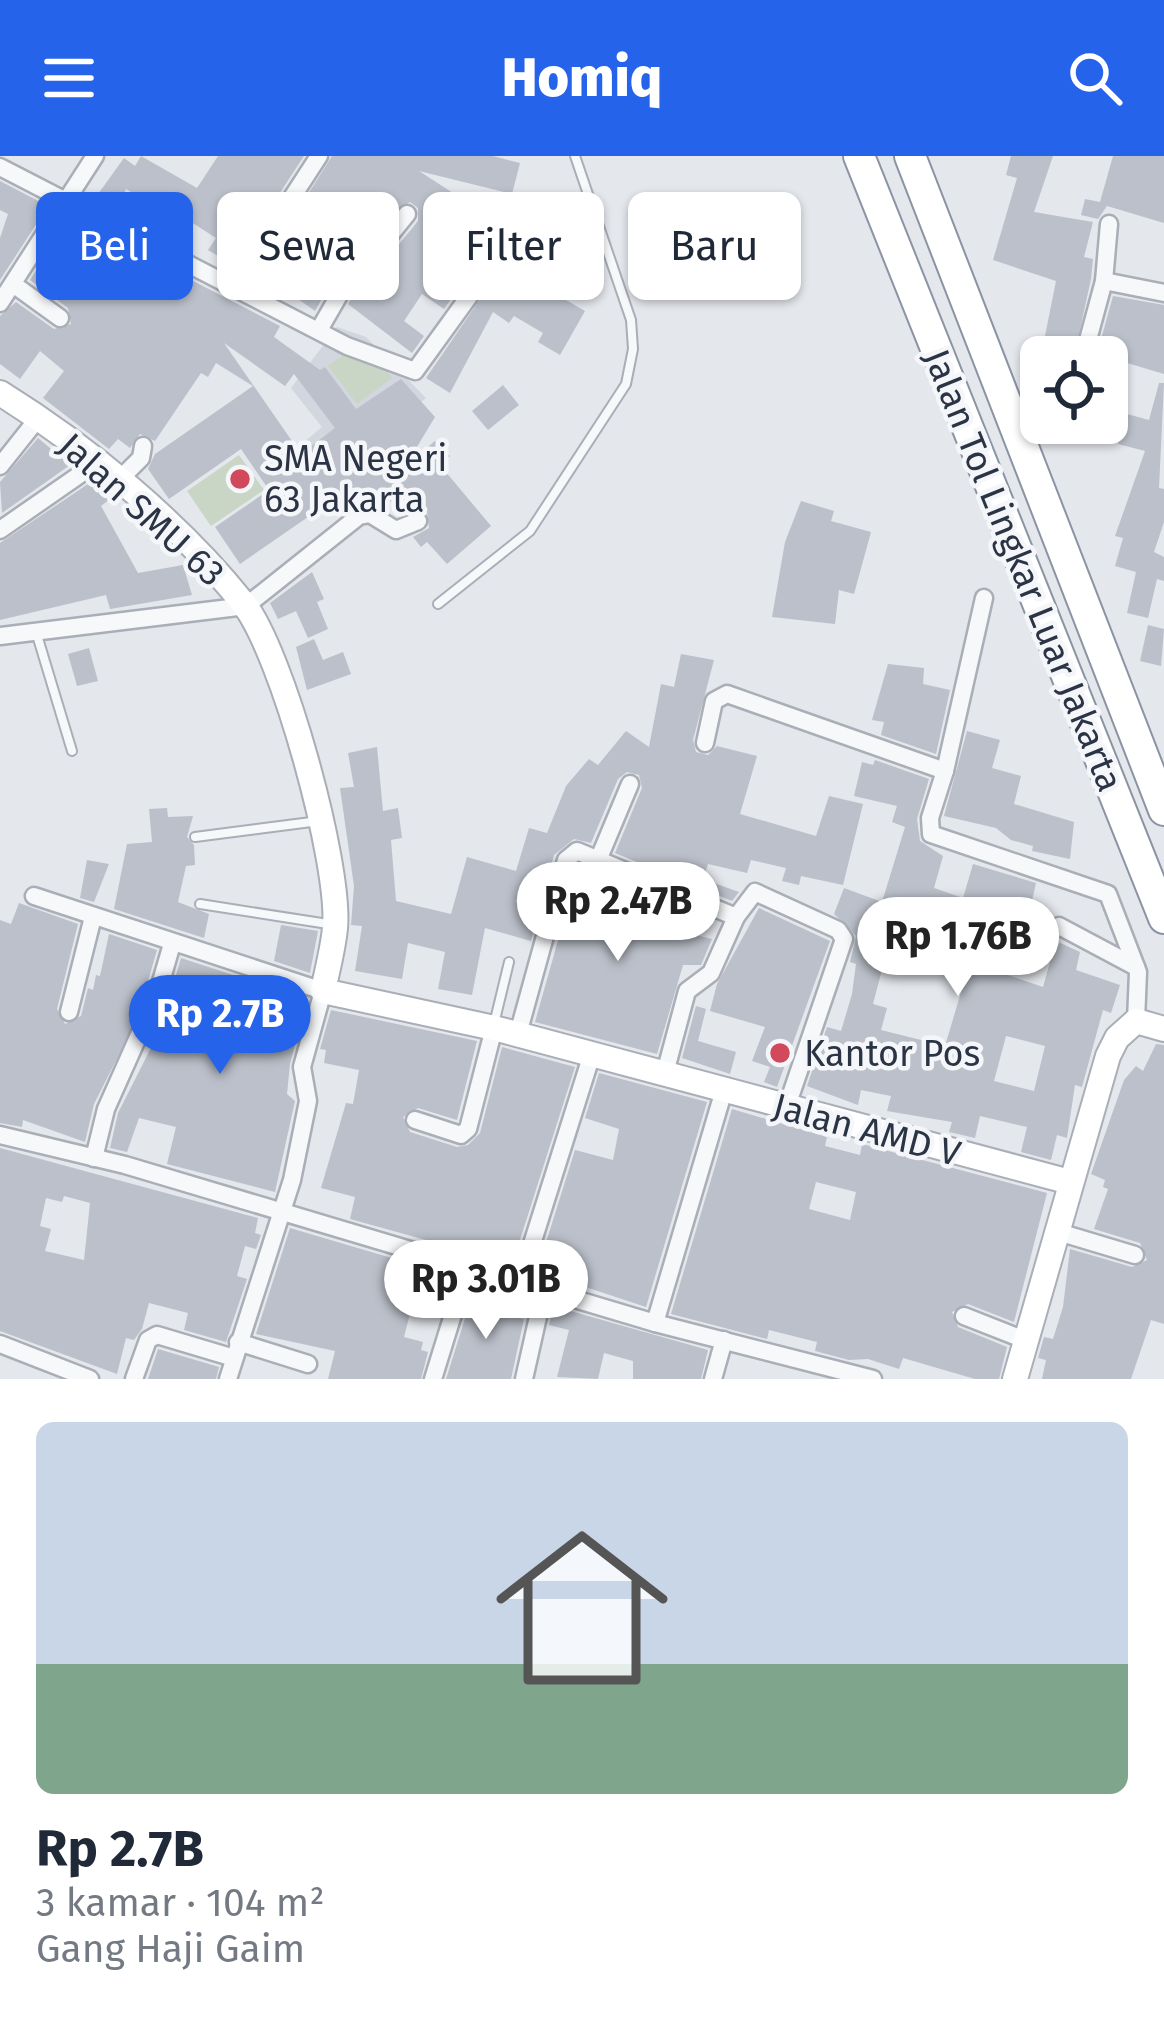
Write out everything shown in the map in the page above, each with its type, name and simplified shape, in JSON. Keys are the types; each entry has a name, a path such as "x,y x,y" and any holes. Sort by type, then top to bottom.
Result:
{"highway":[{"name":"Jalan Tol Lingkar Luar Jakarta","path":"859,156 1164,918"},
{"name":"Jalan Tol Lingkar Luar Jakarta","path":"910,156 1164,810"}],"street":[{"path":"8,156 0,167 54,192"},
{"path":"73,192 95,156"},
{"path":"296,192 319,156"},
{"path":"320,330 365,250 386,240 407,214"},
{"path":"1089,336 1104,281 1109,224"},
{"path":"0,304 36,249"},
{"path":"1104,281 1164,293"},
{"path":"13,284 60,318"},
{"path":"262,300 347,346 418,371 467,300"},
{"name":"Jalan SMU 63","path":"0,393 39,417 117,482 246,606 312,774 336,925 323,991"},
{"path":"0,466 39,417"},
{"path":"117,482 141,458 142,446"},
{"path":"0,530 95,464"},
{"path":"0,636 246,606 359,516 370,514 396,530 418,521"},
{"path":"984,598 930,818 931,834 1104,890 1140,988 1136,1021 1108,1056 1015,1379"},
{"path":"705,743 714,701 727,694 945,771"},
{"path":"599,859 630,784"},
{"path":"416,1120 460,1135 468,1129 566,860 577,851 736,917"},
{"path":"664,1072 687,991 711,973 736,917 755,892 838,931 844,939 786,1109"},
{"path":"34,896 323,991 302,1067 308,1101 292,1180 277,1212 227,1379"},
{"path":"69,1012 94,917"},
{"path":"1059,926 1136,967"},
{"path":"94,1158 106,1108 139,1035 148,1026 172,944"},
{"name":"Jalan AMD V","path":"323,991 506,1031 1070,1182"},
{"path":"1136,1021 1164,1029"},
{"path":"520,1282 592,1054"},
{"path":"655,1323 724,1090"},
{"path":"0,1135 94,1158 655,1323 873,1379"},
{"path":"1055,1231 1135,1255"},
{"path":"433,1379 468,1266"},
{"path":"524,1379 544,1290"},
{"path":"964,1316 1025,1340"},
{"path":"134,1379 148,1340 157,1335 308,1364"},
{"path":"712,1379 724,1340"},
{"path":"0,1344 90,1379"}],"lane":[{"path":"438,604 530,531 626,384 633,349 631,320 575,156"},
{"path":"36,633 72,752"},
{"path":"196,837 321,820"},
{"path":"200,904 336,925"},
{"path":"506,1031 509,962"}],"shaded area":[{"path":"337,327 366,337 426,398 323,480 298,447 322,427 291,388"}],"green space":[{"path":"363,340 392,378 357,404 328,366"},
{"path":"239,455 264,490 211,526 187,491"}],"building":[{"path":"141,156 197,188 218,156 304,156 281,192 217,192 217,255 208,250 216,238 193,223 193,192 99,192 124,158 135,166"},
{"path":"332,156 493,156 520,163 513,192 419,171 451,192 423,192 423,295 404,321 424,336 412,353 348,304 350,300 399,300 399,244 418,221 418,208 410,202 399,209 399,192 309,192"},
{"path":"1011,156 1053,156 1034,212 1093,222 1084,257 1093,259 1091,279 1079,336 1045,336 1056,281 993,260 1017,178 1006,175"},
{"path":"1113,156 1164,156 1164,223 1107,206 1098,219 1081,215 1085,199 1100,202"},
{"path":"0,181 36,200 36,224 0,280 0,238 8,214 0,210"},
{"path":"193,281 217,293 217,300 230,300 280,326 274,337 320,370 325,367 356,409 401,379 435,417 406,465 435,441 450,456 440,465 491,526 447,564 427,542 421,547 413,537 429,528 427,512 401,514 384,493 359,503 350,488 240,564 215,527 269,490 241,449 169,499 148,469 155,454 253,386 216,363 208,377 201,373 155,441 140,434 130,448 118,439 109,449 43,398 64,371 40,351 20,379 0,364 0,316 16,302 54,329 71,324 68,308 57,300 193,300","holes":["224,343 285,386 294,374 335,428 301,454"]},
{"path":"1113,296 1164,305 1164,374 1128,363 1128,336 1102,336"},
{"path":"299,300 321,300 315,311"},
{"path":"480,300 566,300 585,311 560,355 538,342 543,333 514,316 509,323 493,312 450,393 426,378"},
{"path":"1159,383 1164,383 1159,488 1164,489 1164,522 1154,552 1164,557 1164,581 1157,579 1148,618 1127,613 1136,572 1115,566 1123,538 1115,536 1145,451 1118,444 1128,444 1128,414 1149,420"},
{"path":"503,385 519,405 488,430 472,411"},
{"path":"38,438 70,465 2,513 0,482"},
{"path":"94,480 114,496 101,506 138,573 183,565 192,595 110,609 106,595 0,620 0,543"},
{"path":"801,501 834,511 831,521 871,532 854,594 839,590 835,624 772,617 785,542"},
{"path":"312,572 324,599 317,602 328,629 308,638 296,611 278,619 270,603"},
{"path":"1148,625 1164,629 1161,666 1140,661"},
{"path":"314,639 323,660 343,652 351,674 307,690 296,647"},
{"path":"89,648 98,681 77,686 68,654"},
{"path":"681,654 714,660 693,740 696,752 708,755 717,746 757,756 740,814 816,836 829,796 863,804 843,885 801,876 799,885 782,881 786,868 751,860 747,873 708,864 703,879 739,892 732,901 615,853 642,788 639,775 627,772 618,779 591,843 574,839 554,855 531,941 485,928 472,995 438,989 445,952 408,943 402,979 355,971 362,926 351,925 354,886 340,788 354,787 348,753 377,747 383,811 398,808 402,838 391,840 396,901 451,914 467,857 516,871 529,828 547,833 566,786 589,759 598,765 626,731 649,747 661,684 674,687"},
{"path":"888,664 924,668 923,684 950,690 936,754 881,735 884,722 872,720"},
{"path":"967,731 1000,740 992,768 1021,776 1014,804 1074,822 1070,859 1032,851 1033,846 1011,840 996,828 944,816"},
{"path":"875,760 929,779 917,819 920,841 943,856 934,888 963,898 973,864 1036,883 1029,914 986,899 966,964 913,951 907,973 883,966 873,1004 887,1008 881,1030 945,1046 970,962 1043,987 1056,941 1080,952 1076,970 1120,985 1111,1013 1103,1010 1082,1087 1075,1085 1067,1138 1057,1135 1051,1160 1021,1152 1027,1127 980,1116 975,1138 949,1132 952,1122 887,1111 891,1096 861,1090 858,1105 807,1086 827,1027 841,1031 852,994 856,964 850,962 856,936 834,914 844,888 882,902 905,827 892,822 897,806 854,796 862,762 873,765","holes":["1006,1036 1045,1046 1034,1091 994,1081"]},
{"path":"167,808 168,817 193,816 187,837 194,845 195,865 186,866 178,902 209,914 204,938 114,909 127,844 152,842 149,809"},
{"path":"87,860 109,864 94,902 80,898"},
{"path":"579,866 688,911 683,932 712,939 701,965 683,965 657,1054 535,1022"},
{"path":"19,903 78,924 57,1009 65,1024 81,1016 88,988 93,990 96,975 100,976 109,934 157,950 137,1019 94,1104 85,1142 23,1120 22,1127 0,1123 0,920 11,924"},
{"path":"759,908 830,941 777,1087 764,1082 770,1067 752,1061 765,1027 710,1011 717,984"},
{"path":"281,925 318,931 310,973 274,961"},
{"path":"181,958 307,999 290,1064 287,1094 295,1101 275,1192 167,1164 176,1127 139,1118 127,1152 110,1148 118,1113 160,1030"},
{"path":"696,1006 706,1009 698,1041 736,1052 730,1074 682,1058"},
{"path":"331,1010 477,1041 457,1120 418,1108 403,1117 410,1132 457,1147 468,1145 480,1133 502,1047 575,1067 512,1265 507,1264 512,1247 485,1240 480,1255 350,1219 355,1197 321,1188 346,1103 353,1104 359,1070 324,1063 326,1050 320,1049"},
{"path":"1156,1044 1164,1045 1164,1324 1151,1320 1131,1379 1042,1379 1046,1360 1038,1358 1044,1337 1053,1339 1063,1307 1070,1249 1132,1267 1147,1260 1140,1243 1094,1229 1108,1189 1103,1187 1105,1180 1091,1174 1124,1080 1136,1066 1143,1071"},
{"path":"599,1073 707,1102 646,1307 537,1271 575,1150 613,1160 619,1129 585,1118"},
{"path":"732,1109 827,1137 825,1146 860,1155 862,1144 1047,1193 1014,1322 968,1304 952,1312 958,1327 1007,1347 999,1379 975,1379 903,1358 899,1369 868,1359 849,1360 815,1351 817,1342 769,1330 767,1339 671,1314","holes":["816,1182 856,1192 850,1220 809,1209"]},
{"path":"0,1148 258,1218 255,1233 261,1235 256,1249 245,1246 237,1276 247,1279 226,1342 184,1330 188,1313 149,1303 142,1329 134,1340 126,1338 117,1374 0,1331","holes":["64,1196 90,1203 84,1260 45,1251 51,1229 40,1226 46,1198 62,1202"]},
{"path":"290,1228 422,1267 404,1337 423,1342 421,1350 428,1352 421,1379 328,1379 335,1351 256,1334"},
{"path":"473,1293 502,1300 499,1314 524,1319 511,1379 446,1379"},
{"path":"553,1306 708,1350 701,1379 633,1379 633,1361 604,1353 598,1379 557,1377 569,1330 549,1325"},
{"path":"158,1349 219,1367 216,1379 148,1379"}],"place":[{"name":"SMA Negeri 63 Jakarta","path":"240,479"},
{"name":"Kantor Pos","path":"780,1053"}]}
